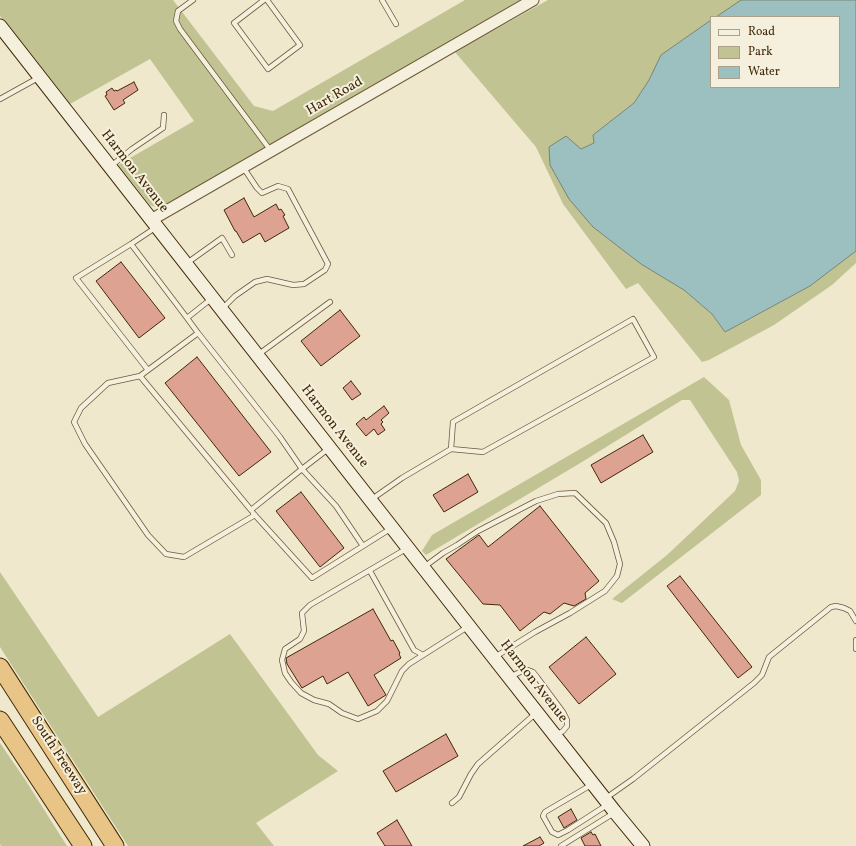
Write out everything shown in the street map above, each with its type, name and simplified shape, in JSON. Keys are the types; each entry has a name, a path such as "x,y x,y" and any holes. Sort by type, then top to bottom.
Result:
{"highway":[{"name":"South Freeway","path":"0,667 115,846"},
{"name":"South Freeway","path":"0,720 83,846"}],"main road":[{"name":"Harmon Avenue","path":"0,26 639,844"}],"street":[{"name":"Hart Road","path":"154,224 243,167 534,0"}],"lane":[{"path":"193,0 178,11 176,20 180,29 271,151"},
{"path":"266,0 300,45 268,69 234,23 266,0"},
{"path":"382,0 396,24"},
{"path":"0,99 40,77"},
{"path":"110,167 132,149 163,128 164,115"},
{"path":"221,309 235,296 255,282 267,279 293,285 304,284 325,270 328,264 288,189 278,186 262,193 243,167"},
{"path":"148,370 76,278 131,244 154,224"},
{"path":"186,264 222,238 232,255"},
{"path":"131,244 198,333 270,424 302,469 336,506 363,546"},
{"path":"187,318 212,298"},
{"path":"257,355 330,302"},
{"path":"371,500 402,478 451,449 483,452 654,357 633,319 453,422 451,449"},
{"path":"198,333 140,376 108,383 81,408 74,422 84,444 148,535 166,554 184,557 255,515"},
{"path":"140,376 255,515 312,578 392,528"},
{"path":"251,510 330,448"},
{"path":"423,568 478,530 536,501 558,494 575,493 606,523 614,542 620,564 617,576 605,591 493,658"},
{"path":"408,548 310,605 302,613 304,631 300,639 285,649 282,660 285,673 291,682 301,693 314,700 329,704 342,713 358,719 377,711 387,701 402,671 409,664 469,626"},
{"path":"370,570 414,650 423,655"},
{"path":"561,846 609,805 633,779 754,683 762,675 769,657 831,607 836,606 844,608 850,612 856,621"},
{"path":"856,640 856,649"},
{"path":"509,678 522,670 528,670 537,677 563,712 567,720 567,726 563,731 555,736"},
{"path":"452,803 459,797 478,764 536,713"},
{"path":"592,784 545,812 543,816 552,832 558,835 609,805"}],"green space":[{"path":"0,0 173,0 254,106 273,111 465,0 522,0 167,206 158,208 150,205 118,165 194,121 150,59 70,104 0,16"},
{"path":"548,0 741,0 717,16 710,16 710,21 661,55 649,80 634,103 593,135 594,143 581,149 593,227 641,264 684,290 712,314 725,332 810,286 856,251 856,263 832,285 774,325 709,360 702,362 638,283 626,289 563,204 536,147 455,52"},
{"path":"704,377 729,400 741,445 761,480 761,495 622,603 612,599 667,555 735,491 739,481 737,472 690,400 682,400 582,462 426,555 422,551 432,535"},
{"path":"0,572 98,717 230,634 318,755 338,771 256,823 274,846 128,846 0,647"},
{"path":"0,743 26,781 67,846 1,846"}],"water":[{"path":"741,0 856,0 856,251 810,286 725,332 712,314 684,290 641,264 593,227 569,199 550,165 549,147 566,136 581,149 594,143 593,135 634,103 649,80 661,55 710,21 710,88 840,88 840,16 717,16"}],"building":[{"path":"134,82 138,90 123,100 125,103 114,110 105,96 107,95 106,92 112,88 114,91 117,91"},
{"path":"244,198 254,217 276,204 279,210 281,209 285,215 283,216 289,228 265,242 260,233 243,243 224,210"},
{"path":"121,262 165,318 139,338 96,281"},
{"path":"340,310 360,336 321,366 301,341"},
{"path":"197,357 271,452 239,476 165,383"},
{"path":"351,381 361,394 352,400 343,388"},
{"path":"384,406 389,413 381,420 383,422 381,424 385,430 378,435 374,429 366,436 356,424 364,417 366,420"},
{"path":"643,435 653,452 601,483 591,465"},
{"path":"468,474 478,492 444,512 433,495"},
{"path":"301,492 344,548 320,567 276,511"},
{"path":"540,506 599,581 585,593 586,599 574,606 564,603 550,614 544,612 520,631 500,605 483,604 446,559 479,535 488,547"},
{"path":"680,576 752,667 738,678 667,586"},
{"path":"373,609 391,641 393,640 401,658 374,675 386,695 368,706 348,672 327,684 323,676 302,688 287,664 286,658"},
{"path":"586,637 616,674 579,704 549,667"},
{"path":"446,734 458,756 396,792 383,771"},
{"path":"571,809 577,820 564,828 558,817"},
{"path":"397,820 412,846 385,846 377,833"},
{"path":"591,832 593,835 595,834 601,846 585,846 581,838"},
{"path":"540,837 544,843 539,846 523,846"}]}
